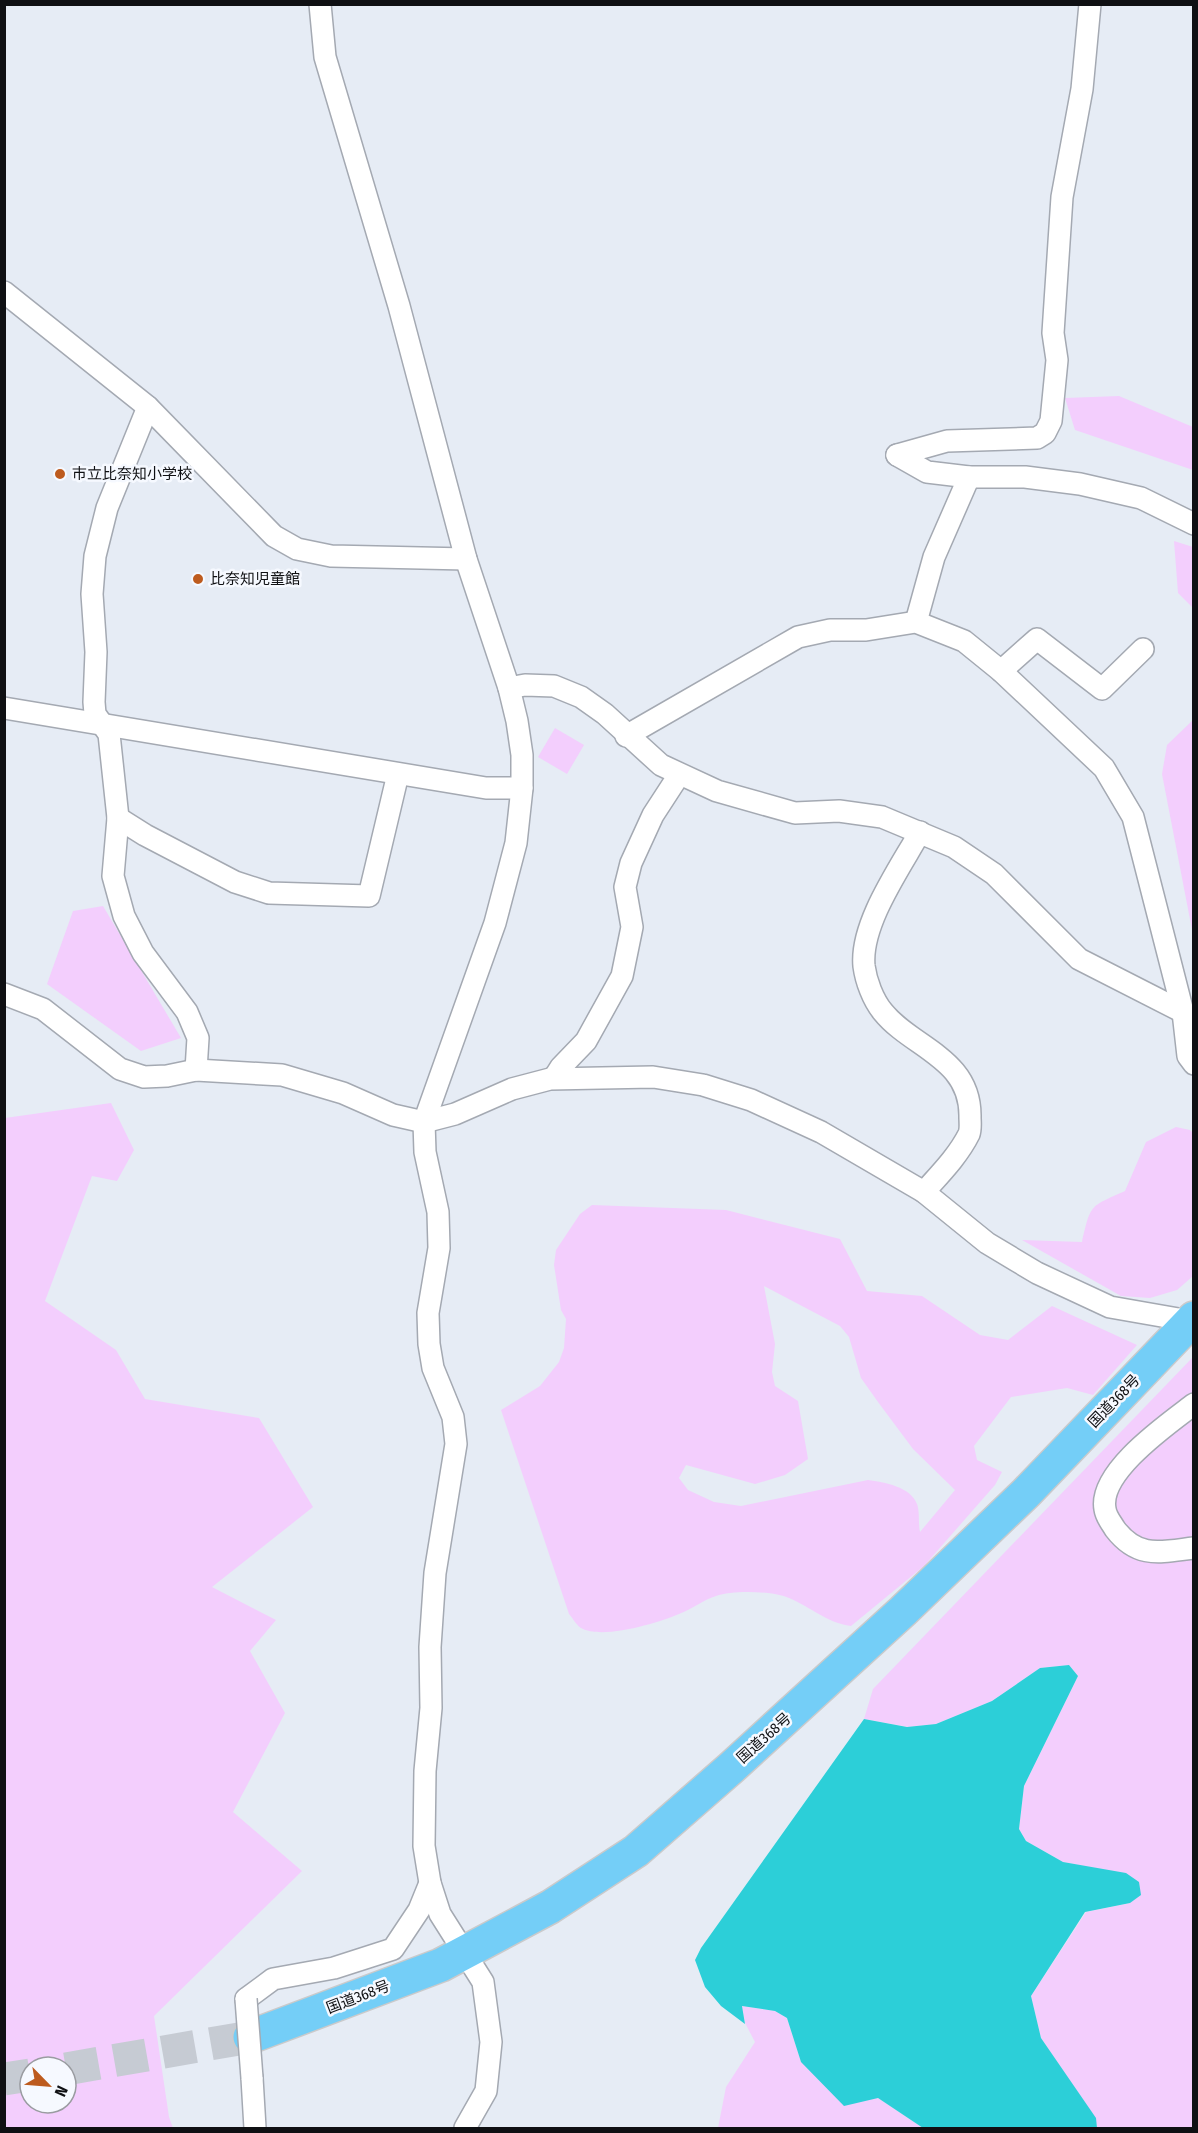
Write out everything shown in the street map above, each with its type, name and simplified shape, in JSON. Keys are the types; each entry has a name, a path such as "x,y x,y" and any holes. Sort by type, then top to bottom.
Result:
{"highway":[{"name":"国道368号","path":"250,2037 441,1965 550,1907 636,1851 714,1783 928,1587 1026,1493 1192,1324"}],"street":[{"path":"320,4 325,57 399,306 466,559 509,688 522,755 522,788 516,843 495,923 423,1122 424,1152 438,1212 439,1248 428,1313 429,1344 433,1368 453,1417 456,1444 435,1573 430,1647 430,1708 425,1771 424,1846 430,1884 440,1914 483,1982 491,2043 486,2091 465,2128"},
{"path":"1090,4 1082,89 1062,196 1053,333 1057,360 1052,421 1045,433 1037,438 947,441 897,455 927,471 969,477 1025,477 1080,484 1141,498 1194,524"},
{"path":"4,292 148,407 274,536 297,549 331,556 466,559"},
{"path":"148,407 107,508 95,556 92,594 96,652 94,702 95,714 109,734 118,818 113,876 124,916 143,953 187,1012 198,1038 196,1070"},
{"path":"916,622 934,556 969,477"},
{"path":"626,736 798,637 830,630 866,630 916,622 964,641 1001,671 1104,768 1125,801 1133,817 1183,1012 1188,1056 1194,1065"},
{"path":"1001,671 1037,639 1102,689 1143,650"},
{"path":"509,688 525,685 554,686 581,697 605,714 626,736 661,765 717,791 795,813 839,810 882,817 954,847 994,874 1079,959 1183,1012"},
{"path":"4,708 486,788 522,788"},
{"path":"118,818 145,835 235,882 268,893 369,896 398,774"},
{"path":"554,1078 561,1067 586,1041 622,976 632,927 625,887 631,863 653,815 679,775"},
{"path":"920,832 872,919 864,965 870,989 883,1012 942,1057 962,1082 970,1106 970,1132 949,1165 924,1192"},
{"path":"4,994 43,1009 120,1069 144,1077 167,1076 196,1070 282,1075 343,1093 393,1115 423,1122 455,1114 512,1089 554,1078 653,1077 703,1085 751,1100 821,1132 924,1192 987,1243 1037,1273 1110,1307 1192,1324"},
{"path":"1194,1404 1140,1446 1106,1490 1104,1506 1107,1517 1125,1541 1137,1549 1149,1553 1194,1548"},
{"path":"255,2128 246,1999 273,1979 334,1968 393,1949 419,1910 430,1884"}],"shaded area":[{"path":"1119,396 1193,427 1193,470 1075,430 1065,398"},
{"path":"1174,541 1193,547 1193,608 1178,593"},
{"path":"1193,720 1193,935 1162,774 1167,745"},
{"path":"555,728 584,745 567,774 538,757"},
{"path":"103,906 181,1038 141,1051 47,984 73,911"},
{"path":"111,1103 134,1150 117,1181 92,1176 45,1301 116,1350 145,1399 259,1418 313,1507 212,1587 276,1620 250,1651 285,1713 233,1812 302,1871 154,2016 169,2117 173,2128 5,2128 5,1118"},
{"path":"1176,1127 1190,1130 1194,1134 1193,1276 1177,1290 1150,1298 1121,1296 1022,1240 1082,1242 1087,1220 1093,1208 1104,1200 1125,1191 1146,1142"},
{"path":"592,1205 726,1210 840,1239 867,1291 922,1296 980,1335 1008,1340 1052,1306 1137,1345 1093,1395 1067,1388 1011,1397 974,1446 977,1460 1002,1472 995,1485 924,1566 851,1626 834,1622 782,1596 742,1592 716,1596 679,1614 644,1626 616,1631 590,1631 579,1627 569,1614 501,1410 540,1386 559,1362 564,1348 566,1319 561,1310 554,1265 556,1250 580,1214","holes":["764,1286 840,1326 849,1337 861,1378 913,1449 955,1490 920,1532 918,1507 914,1498 896,1486 874,1481 868,1480 741,1506 714,1502 688,1490 679,1478 686,1465 755,1484 785,1475 808,1459 798,1401 775,1386 772,1372 775,1344"]},
{"path":"1193,1357 1193,2128 1097,2128 1095,2118 1041,2038 1031,1996 1086,1912 1130,1903 1126,1874 1063,1862 1026,1841 1019,1829 1024,1786 1078,1676 1069,1665 1040,1668 992,1701 936,1724 908,1727 864,1719 873,1689"},
{"path":"742,2006 775,2011 787,2018 801,2062 878,2098 923,2128 718,2128 726,2087 755,2042 745,2023"}],"water":[{"path":"1069,1665 1078,1676 1024,1786 1019,1829 1026,1841 1063,1862 1126,1873 1139,1882 1141,1895 1130,1903 1085,1912 1031,1996 1041,2038 1096,2118 1097,2128 923,2128 878,2098 844,2106 801,2062 787,2018 775,2011 742,2006 745,2024 721,2006 705,1987 695,1960 701,1948 864,1719 907,1727 936,1724 992,1701 1040,1668"}],"tunnel":[{"path":"78,2067 250,2037"},
{"path":"4,2079 18,2077"}],"place":[{"name":"市立比奈知小学校","path":"60,474"},
{"name":"比奈知児童館","path":"198,579"}]}
